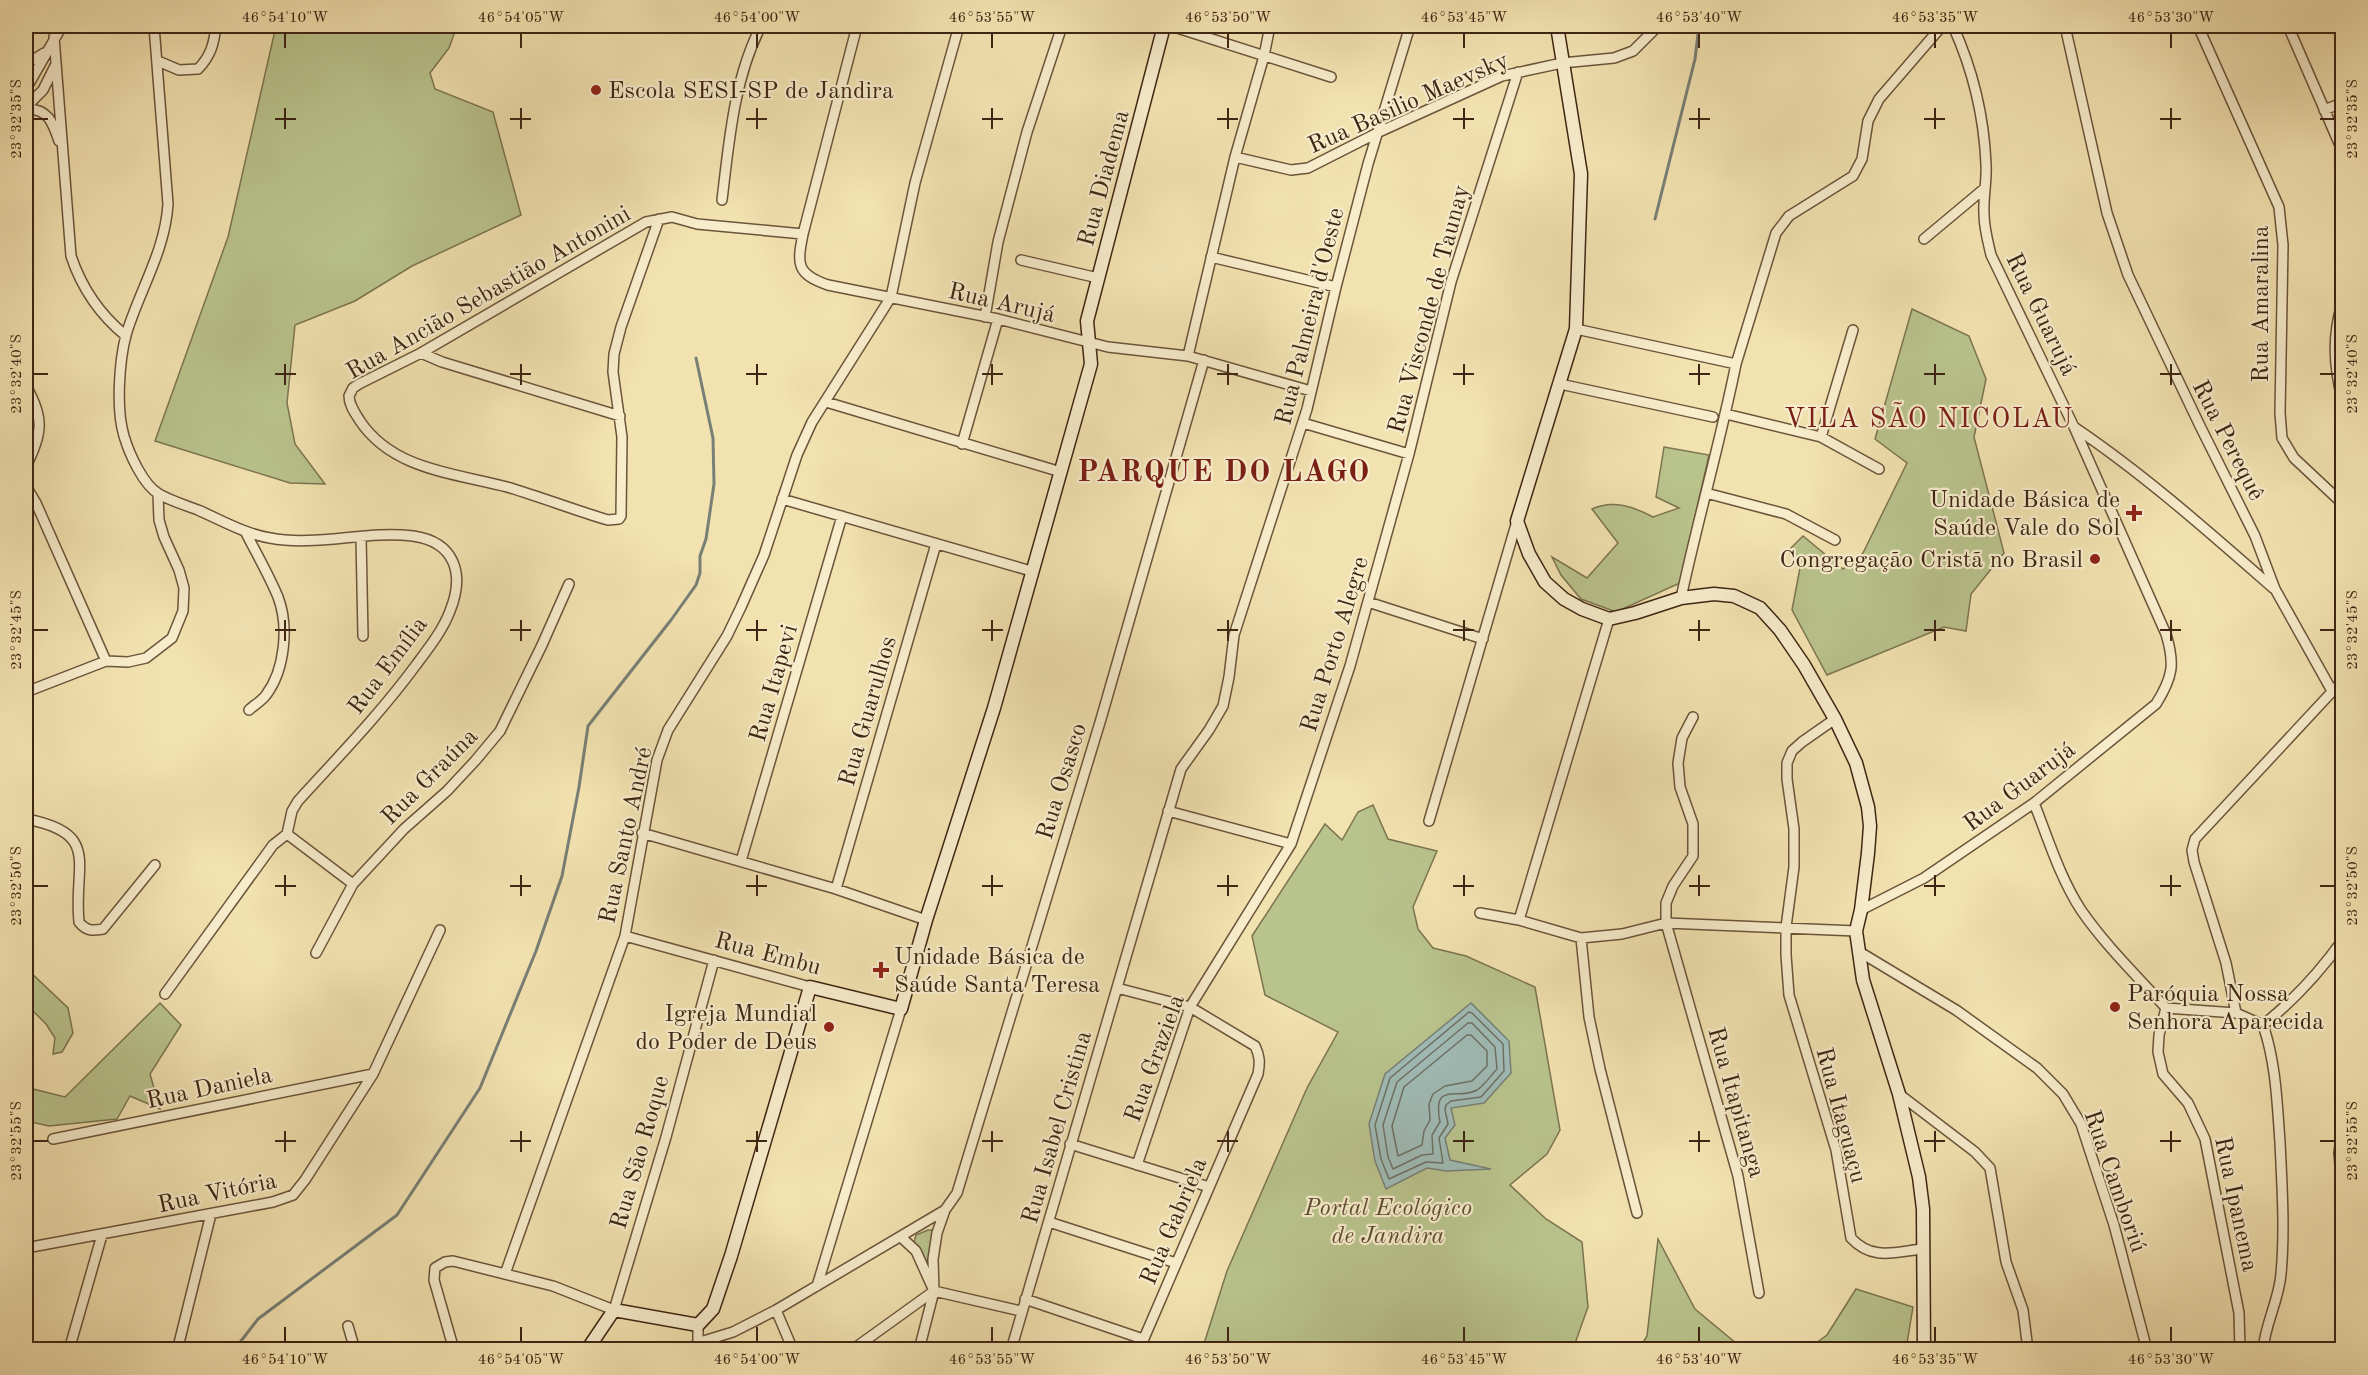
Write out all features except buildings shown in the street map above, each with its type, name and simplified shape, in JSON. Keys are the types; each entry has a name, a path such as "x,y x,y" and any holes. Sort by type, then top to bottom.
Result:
{"street":[{"path":"26,89 62,26"},
{"name":"Rua Emília","path":"154,26 167,222 126,336 120,384 123,433 131,456 145,479 158,494 245,531 271,538 294,540 386,534 414,536 429,540 444,548 453,558 457,580 450,612 427,650 393,697 298,801 292,811 287,834 273,845 165,994"},
{"path":"158,61 179,70 198,69 207,60 213,45 216,26"},
{"path":"722,200 728,146 742,75 761,26"},
{"name":"Rua Arujá","path":"857,26 803,234 799,263 803,272 811,279 828,285 985,316 1088,342 1188,356 1311,391"},
{"name":"Rua Santo André","path":"505,1274 625,936 657,760 668,730 727,636 741,607 764,555 797,455 812,422 891,297 915,183 959,26"},
{"path":"985,316 998,242 1024,143 1062,26"},
{"name":"Rua Diadema","path":"901,1009 926,920 994,708 1091,364 1087,321 1164,26"},
{"path":"1171,26 1331,77"},
{"path":"1188,356 1235,157 1264,56 1270,26"},
{"name":"Rua Palmeira d'Oeste","path":"1168,811 1181,769 1223,706 1234,635 1303,423 1368,164 1410,26"},
{"path":"1429,821 1576,329 1581,174 1557,26"},
{"name":"Rua Basilio Maevsky","path":"1235,157 1291,170 1308,168 1379,132 1485,84 1518,72 1562,63 1614,58 1633,51 1658,26"},
{"path":"1681,598 1736,364 1776,233 1790,216 1853,176 1862,159 1868,121 1879,99 1942,26"},
{"name":"Rua Guarujá","path":"1861,910 1924,878 2034,803 2156,704 2167,688 2172,672 2172,655 2166,634 2074,427 1991,255 1984,214 1986,163 1976,99 1966,56 1953,26"},
{"name":"Rua Perequê","path":"2066,26 2107,213 2128,275 2255,536 2275,589 2332,691"},
{"name":"Rua Amaralina","path":"2198,26 2279,207 2283,245 2280,390 2282,438 2294,458 2343,503"},
{"path":"2288,26 2343,150"},
{"path":"54,38 71,256 91,301 111,324 126,336"},
{"path":"26,64 45,53"},
{"path":"26,108 44,90 56,63"},
{"name":"Rua Visconde de Taunay","path":"1409,454 1451,282 1518,72"},
{"path":"2324,110 2343,103"},
{"path":"26,108 38,109 51,120 66,170"},
{"path":"1924,239 1985,188"},
{"name":"Rua Ancião Sebastião Antonini","path":"620,416 622,504 619,519 608,520 507,488 441,472 405,460 378,442 364,426 349,401 350,392 359,384 421,353 646,222 681,218 698,224 762,228 803,234"},
{"path":"421,353 442,362 620,416 613,372 615,348 659,219"},
{"path":"1211,257 1336,287"},
{"path":"1021,260 1098,278"},
{"path":"2343,304 2336,323 2335,340 2337,378 2343,399"},
{"path":"962,444 998,319"},
{"path":"1576,329 1736,364"},
{"path":"1821,436 1853,330"},
{"name":"Rua Osasco","path":"919,1350 934,1291 933,1259 938,1233 945,1210 957,1192 1101,719 1204,360"},
{"path":"1560,384 1713,417"},
{"path":"26,386 40,415 38,443 26,467"},
{"path":"826,402 1061,472"},
{"path":"1726,414 1821,436 1879,469"},
{"path":"1303,423 1409,454"},
{"path":"2074,427 2173,500 2275,589"},
{"name":"Rua Porto Alegre","path":"1291,844 1336,712 1409,454"},
{"path":"26,486 36,503 106,661"},
{"path":"1706,492 1786,514 1835,540"},
{"path":"26,692 106,661 128,662 146,658 172,638 183,611 184,588 159,520 158,494"},
{"path":"782,499 1031,571"},
{"name":"Rua Itapevi","path":"741,861 842,516"},
{"path":"1517,521 1530,554 1545,582 1582,609 1609,619 1635,614 1681,598 1714,594 1734,596 1760,608 1792,647 1835,719 1856,763 1868,807 1870,826 1868,854 1856,931 1858,951 1863,980 1899,1094 1919,1177 1923,1209 1924,1350"},
{"path":"245,531 279,599 284,633 281,659 275,679 266,696 249,710"},
{"path":"361,537 363,636"},
{"name":"Rua Guarulhos","path":"836,889 936,544"},
{"name":"Rua Graúna","path":"316,953 354,884 404,829 468,769 500,731 569,584"},
{"path":"1368,602 1483,639"},
{"path":"1519,920 1609,619"},
{"path":"2236,1013 2226,963 2193,862 2192,850 2195,838 2343,681"},
{"path":"1666,923 1666,903 1669,895 1693,856 1693,824 1680,787 1678,763 1682,738 1693,717"},
{"name":"Rua Itaguaçu","path":"1835,719 1791,751 1787,763 1794,829 1794,867 1786,927 1789,995 1836,1150 1851,1238 1860,1248 1872,1253 1922,1249"},
{"path":"2034,803 2079,908 2098,933 2166,1008 2236,1013 2264,1025 2271,1048 2277,1091 2282,1175 2282,1237 2281,1277 2266,1328 2263,1350"},
{"path":"1168,811 1291,844"},
{"name":"Rua Isabel Cristina","path":"1011,1350 1168,811"},
{"path":"26,819 61,828 73,837 79,849 79,922 85,929 103,930 155,865"},
{"path":"642,833 836,889 926,920"},
{"path":"287,834 354,884"},
{"name":"Rua Graziela","path":"1137,1165 1190,1007 1291,844"},
{"path":"1480,913 1519,920 1581,938 1622,934 1666,923 1856,931"},
{"name":"Rua Itapitanga","path":"1666,923 1738,1176 1759,1293"},
{"name":"Rua Vitória","path":"26,1248 212,1214 293,1196 373,1074 440,930"},
{"name":"Rua Embu","path":"625,936 810,987 901,1009"},
{"path":"1581,938 1593,1038 1636,1213"},
{"path":"2264,1025 2294,999 2326,964 2343,941"},
{"name":"Rua Camboriú","path":"1858,951 1956,1010 2037,1068 2063,1094 2081,1124 2114,1225 2147,1350"},
{"name":"Rua São Roque","path":"587,1350 614,1310 666,1137 714,960"},
{"path":"697,1346 698,1325 713,1309 731,1256 810,987"},
{"name":"Rua Gabriela","path":"1118,988 1190,1007 1255,1046 1260,1063 1258,1074 1139,1350"},
{"name":"Rua Ipanema","path":"2166,1008 2159,1035 2158,1052 2163,1074 2188,1103 2205,1138 2239,1313 2240,1347"},
{"path":"817,1286 901,1009"},
{"name":"Rua Daniela","path":"53,1139 373,1074"},
{"path":"1899,1094 1975,1152 1990,1168 2006,1262 2023,1311 2028,1350"},
{"path":"2343,1129 2339,1153 2343,1188"},
{"path":"1070,1144 1209,1187"},
{"name":"Rua Osasco","path":"697,1346 776,1311 945,1210"},
{"path":"181,1350 179,1343 212,1214"},
{"path":"1049,1222 1176,1263"},
{"path":"69,1350 102,1235"},
{"path":"901,1237 916,1251 934,1291"},
{"path":"454,1350 434,1280 435,1268 445,1262 453,1261 553,1286 614,1310 698,1325"},
{"path":"852,1350 934,1291 1021,1311"},
{"path":"1025,1299 1143,1339"},
{"path":"776,1311 793,1350"},
{"path":"348,1326 355,1350"}],"green space":[{"path":"276,26 457,26 449,48 430,73 435,89 493,112 521,215 412,266 355,301 295,325 287,403 295,444 325,484 290,483 155,441 228,237"},
{"path":"1912,309 1969,336 1986,379 1974,437 2004,553 1971,594 1966,631 1944,627 1827,675 1792,610 1800,568 1788,551 1803,536 1843,569 1863,553 1907,463 1875,439"},
{"path":"1664,447 1709,455 1680,583 1616,612 1581,599 1561,575 1552,557 1587,578 1618,543 1592,509 1616,504 1653,517 1679,508 1656,497"},
{"name":"Portal Ecológico de Jandira","path":"1373,805 1388,839 1437,851 1413,907 1418,929 1433,948 1466,956 1535,987 1560,1130 1547,1154 1510,1185 1546,1219 1582,1242 1588,1307 1573,1349 1202,1350 1227,1271 1307,1088 1338,1032 1265,995 1252,936 1325,824 1342,840 1358,812"},
{"path":"26,968 68,1008 73,1033 62,1052 53,1054 55,1038 46,1024 26,1004"},
{"path":"160,1003 181,1025 150,1074 160,1109 130,1096 117,1119 49,1126 26,1121 26,1099 29,1088 65,1097"},
{"path":"932,1230 930,1262 927,1262 914,1242 916,1235"},
{"path":"1658,1239 1695,1309 1743,1349 1639,1349 1647,1336"},
{"path":"1856,1289 1913,1307 1906,1349 1808,1349 1827,1335"}],"water":[{"path":"1471,1003 1509,1041 1511,1073 1484,1103 1451,1108 1455,1125 1445,1138 1450,1160 1491,1169 1446,1171 1427,1168 1386,1189 1375,1161 1369,1124 1385,1074"}],"waterway":[{"path":"1655,219 1695,59 1699,26"},
{"path":"234,1350 258,1319 397,1215 480,1088 536,951 562,876 588,726 671,620 696,585 700,573 700,556 706,539 714,484 713,438 696,358"}],"place":[{"name":"Escola SESI-SP de Jandira","path":"596,90"},
{"name":"Unidade Básica de Saúde Vale do Sol","path":"2134,513"},
{"name":"Congregação Cristã no Brasil","path":"2095,559"},
{"name":"Unidade Básica de Saúde Santa Teresa","path":"881,970"},
{"name":"Paróquia Nossa Senhora Aparecida","path":"2115,1007"},
{"name":"Igreja Mundial do Poder de Deus","path":"829,1027"}],"district":[{"name":"VILA SÃO NICOLAU","path":"1929,418"},
{"name":"PARQUE DO LAGO","path":"1224,471"}]}
